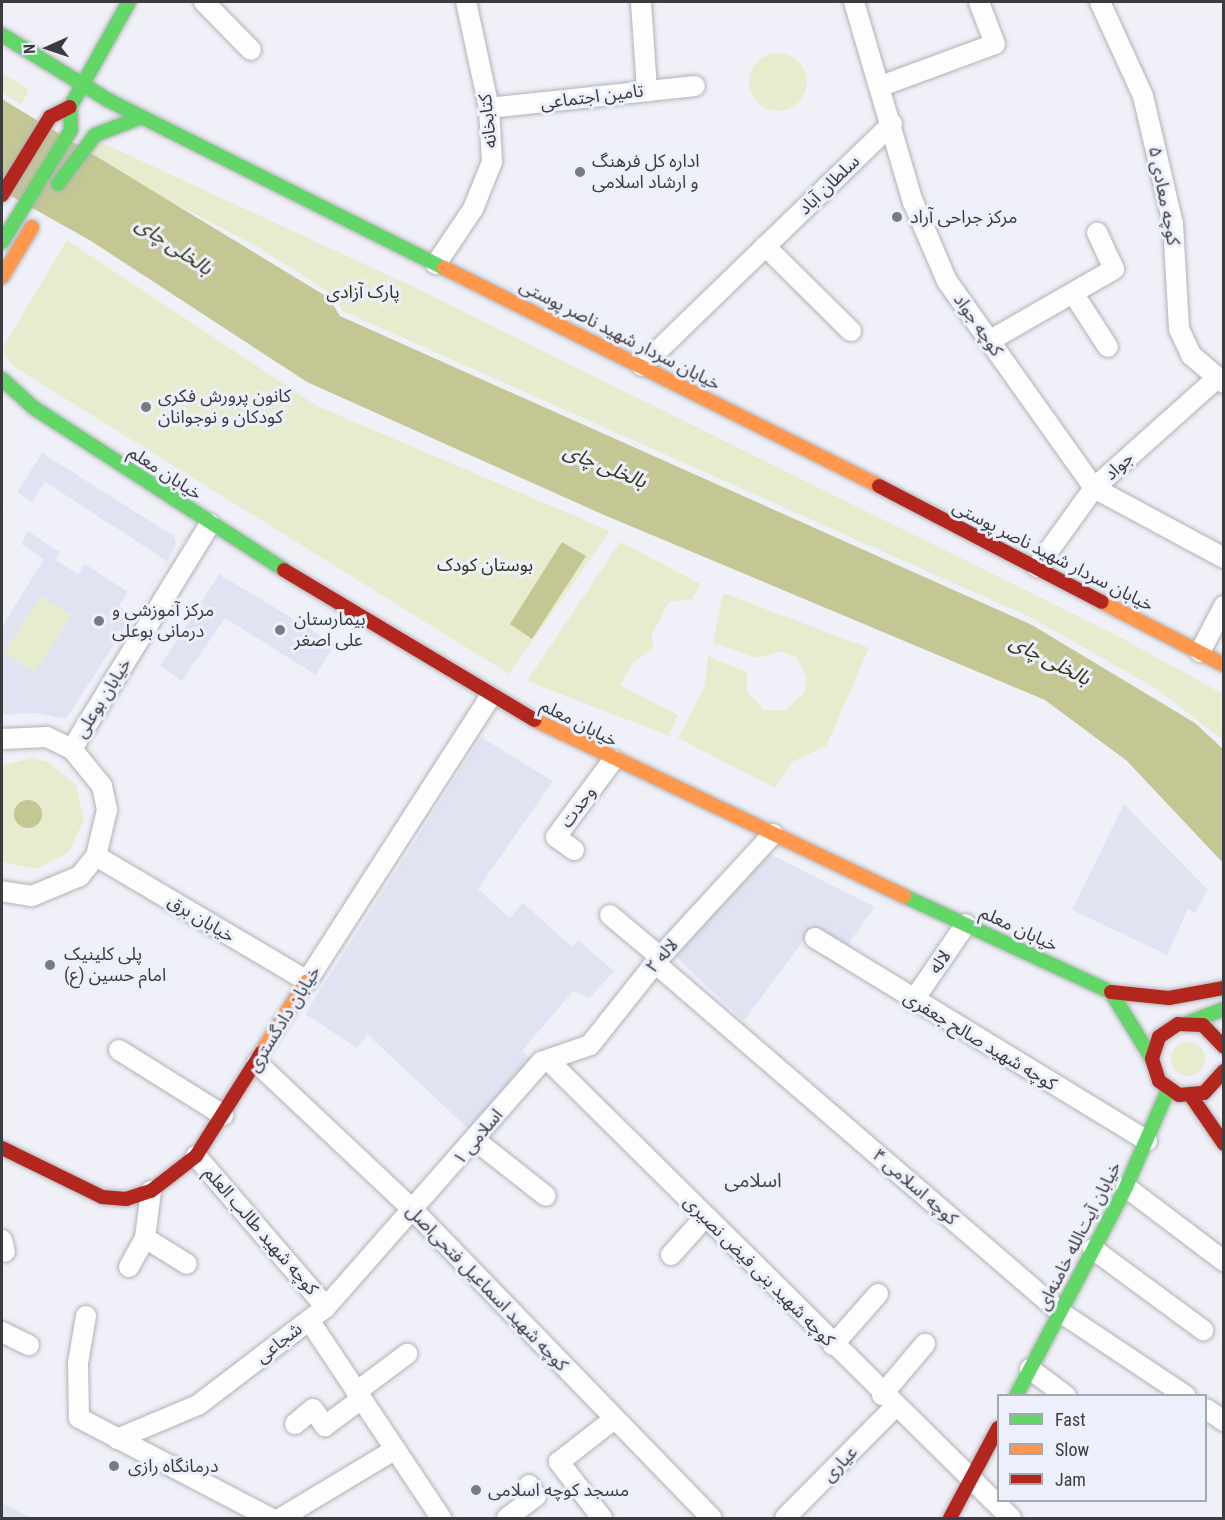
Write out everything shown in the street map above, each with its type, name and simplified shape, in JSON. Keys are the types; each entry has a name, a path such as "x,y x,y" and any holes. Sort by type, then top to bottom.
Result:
{"main road":[{"path":"2,243 69,134 70,107 129,2"},
{"name":"خیابان سردار شهید ناصر پوستی","path":"2,35 81,85 142,117 642,366 1224,665"},
{"path":"2,195 48,120 70,107"},
{"path":"2,277 47,203 95,135 142,117"},
{"path":"2,365 6,384"},
{"name":"خیابان معلم","path":"6,384 34,408 210,524 490,697 613,760 1111,992"},
{"path":"2,400 34,408"},
{"name":"خیابان دادگستری","path":"2,1148 102,1197 126,1199 151,1191 196,1156 307,981"},
{"path":"1111,992 1169,998 1224,988"},
{"path":"1111,992 1168,1089 1191,1096 1214,1087 1224,1071"},
{"path":"1152,1059 1168,1029 1224,1009"},
{"path":"1190,1022 1213,1031 1224,1047"},
{"name":"خیابان آیت‌الله خامنه‌ای","path":"1017,1394 1126,1187 1168,1089"},
{"path":"1191,1096 1224,1144"},
{"path":"950,1518 997,1432"}],"street":[{"path":"204,2 251,50"},
{"name":"کتابخانه","path":"436,264 473,209 492,162 489,108 466,2"},
{"path":"641,2 647,90"},
{"name":"کوچه جواد","path":"854,2 881,86 913,202 943,271 989,341 1094,489 1224,558"},
{"path":"881,86 995,44 979,2"},
{"name":"کوچه معادی ۵","path":"1100,2 1143,96 1173,224 1179,329 1191,355 1220,381"},
{"name":"تامین اجتماعی","path":"489,108 695,86"},
{"name":"سلطان آباد","path":"642,366 892,124"},
{"path":"989,341 1114,269 1096,233"},
{"path":"765,246 851,331"},
{"path":"1073,293 1108,347"},
{"name":"جواد","path":"1037,567 1094,489 1220,381"},
{"name":"خیابان بوعلی","path":"72,749 210,524"},
{"path":"1200,652 1224,606"},
{"name":"خیابان دادگستری","path":"307,981 490,697"},
{"path":"2,740 47,737 72,749 102,786 107,810 96,856 80,876 57,890 32,896 2,891"},
{"name":"وحدت","path":"574,850 556,837 613,760"},
{"name":"لاله ۲","path":"544,1061 590,1045 658,960 773,834"},
{"name":"خیابان برق","path":"96,856 307,981"},
{"name":"کوچه اسلامی ۴","path":"610,915 658,960 1060,1311 1184,1394"},
{"name":"لاله","path":"913,1001 966,924"},
{"name":"کوچه شهید صالح جعفری","path":"815,938 913,1001 1147,1141"},
{"path":"119,1050 223,1115"},
{"name":"اسلامی ۱","path":"415,1212 544,1061"},
{"name":"کوچه شهید بنی فیض نصیری","path":"544,1061 705,1217 970,1482 1011,1518"},
{"name":"کوچه شهید اسماعیل فتحی‌اصل","path":"257,1063 415,1212 613,1420 712,1518"},
{"path":"475,1140 546,1196"},
{"name":"کوچه شهید طالب العلم","path":"196,1156 326,1307"},
{"path":"1126,1187 1224,1262"},
{"path":"129,1267 145,1239 151,1191"},
{"name":"شجاعی","path":"117,1439 198,1405 326,1307 415,1212"},
{"path":"671,1255 705,1217"},
{"path":"145,1239 188,1264"},
{"path":"1093,1249 1203,1330"},
{"path":"833,1345 878,1294"},
{"path":"86,1316 78,1363 79,1418 270,1518"},
{"path":"309,1320 441,1518"},
{"path":"2,1332 29,1345"},
{"name":"عیاری","path":"785,1518 888,1401 925,1344"},
{"path":"295,1424 313,1409 325,1426 407,1354"},
{"path":"1030,1369 1065,1394"},
{"path":"1207,1410 1224,1421"},
{"path":"602,1518 559,1462 613,1420"},
{"path":"281,1518 394,1450"},
{"path":"507,1518 536,1496 529,1485"}],"shaded area":[{"name":"مرکز آموزشی و درمانی بوعلی","path":"42,453 174,536 176,544 168,561 66,719 36,713 2,715 2,627 44,559 21,544 28,531 60,552 56,560 78,574 85,564 128,592 119,606 133,615 167,561 45,482 32,502 17,492"},
{"name":"بیمارستان علی اصغر","path":"219,574 335,644 316,675 225,618 182,681 160,666"},
{"path":"481,737 553,781 478,889 510,918 523,903 572,947 578,940 614,971 590,998 573,991 522,1051 537,1065 473,1133 368,1035 357,1048 305,1014"},
{"path":"1124,804 1208,890 1195,913 1188,909 1167,955 1072,910"},
{"path":"764,851 875,907 846,947 812,929 744,1021 676,957"},
{"path":"2,1503 32,1518 2,1518"}],"green space":[{"path":"778,53 794,58 802,66 807,82 802,98 794,106 778,111 762,106 754,98 749,82 754,66 762,58"},
{"path":"2,73 29,90 21,105 2,92"},
{"name":"پارک آزادی","path":"92,138 414,287 1118,636 1223,694 1223,740 1155,688 1032,618 343,311 333,295 258,247 82,155"},
{"name":"بوستان کودک","path":"67,240 317,406 610,531 509,674 11,365 2,349"},
{"path":"620,542 701,584 692,599 669,602 652,634 653,648 633,663 620,685 678,715 669,736 527,681"},
{"path":"723,593 869,648 826,746 792,762 775,788 678,738 705,685 708,656 747,672 747,691 764,710 786,710 804,693 807,680 797,658 781,651 757,658 713,643"},
{"path":"41,596 71,616 35,672 4,652"},
{"path":"31,758 48,762 76,785 84,820 68,853 36,869 2,862 2,766"},
{"path":"1188,1042 1200,1047 1205,1059 1200,1071 1188,1076 1176,1071 1171,1059 1176,1047"}],"water":[{"name":"بالخلی چای","path":"2,99 329,298 340,316 1032,625 1195,723 1223,749 1223,863 1127,761 1045,700 604,515 307,382 91,241 2,191"},
{"path":"562,542 586,556 532,639 510,624"},
{"path":"28,800 38,804 42,814 38,824 28,828 18,824 14,814 18,804"}],"traffic: fast":[{"path":"2,242 71,130 70,107 129,2"},
{"path":"2,35 108,100 444,268"},
{"path":"58,184 95,135 142,117"},
{"path":"2,379 34,408 284,570"},
{"path":"904,896 1111,992 1152,1059"},
{"path":"1190,1022 1224,1009"},
{"path":"1017,1394 1126,1187 1168,1090"}],"traffic: slow":[{"path":"2,277 32,227"},
{"path":"444,268 879,486"},
{"path":"1102,602 1224,665"},
{"path":"535,720 904,896"},
{"path":"261,1053 307,981"}],"traffic: jam":[{"path":"2,195 50,117 70,107"},
{"path":"879,486 1102,602"},
{"path":"284,570 535,720"},
{"path":"1111,992 1169,998 1224,988"},
{"path":"1224,1047 1203,1025 1178,1024 1159,1037 1152,1059 1159,1081 1179,1095 1204,1093 1224,1071"},
{"path":"2,1148 102,1197 126,1199 151,1191 196,1156 261,1053"},
{"path":"1191,1096 1224,1144"},
{"path":"950,1518 997,1430"}],"place":[{"name":"اداره کل فرهنگ و ارشاد اسلامی","path":"580,172"},
{"name":"مرکز جراحی آراد","path":"897,217"},
{"name":"کانون پرورش فکری کودکان و نوجوانان","path":"146,407"},
{"name":"مرکز آموزشی و درمانی بوعلی","path":"99,621"},
{"name":"بیمارستان علی اصغر","path":"280,630"},
{"name":"پلی کلینیک امام حسین (ع)","path":"50,965"},
{"name":"درمانگاه رازی","path":"114,1466"},
{"name":"مسجد کوچه اسلامی","path":"476,1490"}],"district":[{"name":"اسلامی","path":"753,1180"}]}
